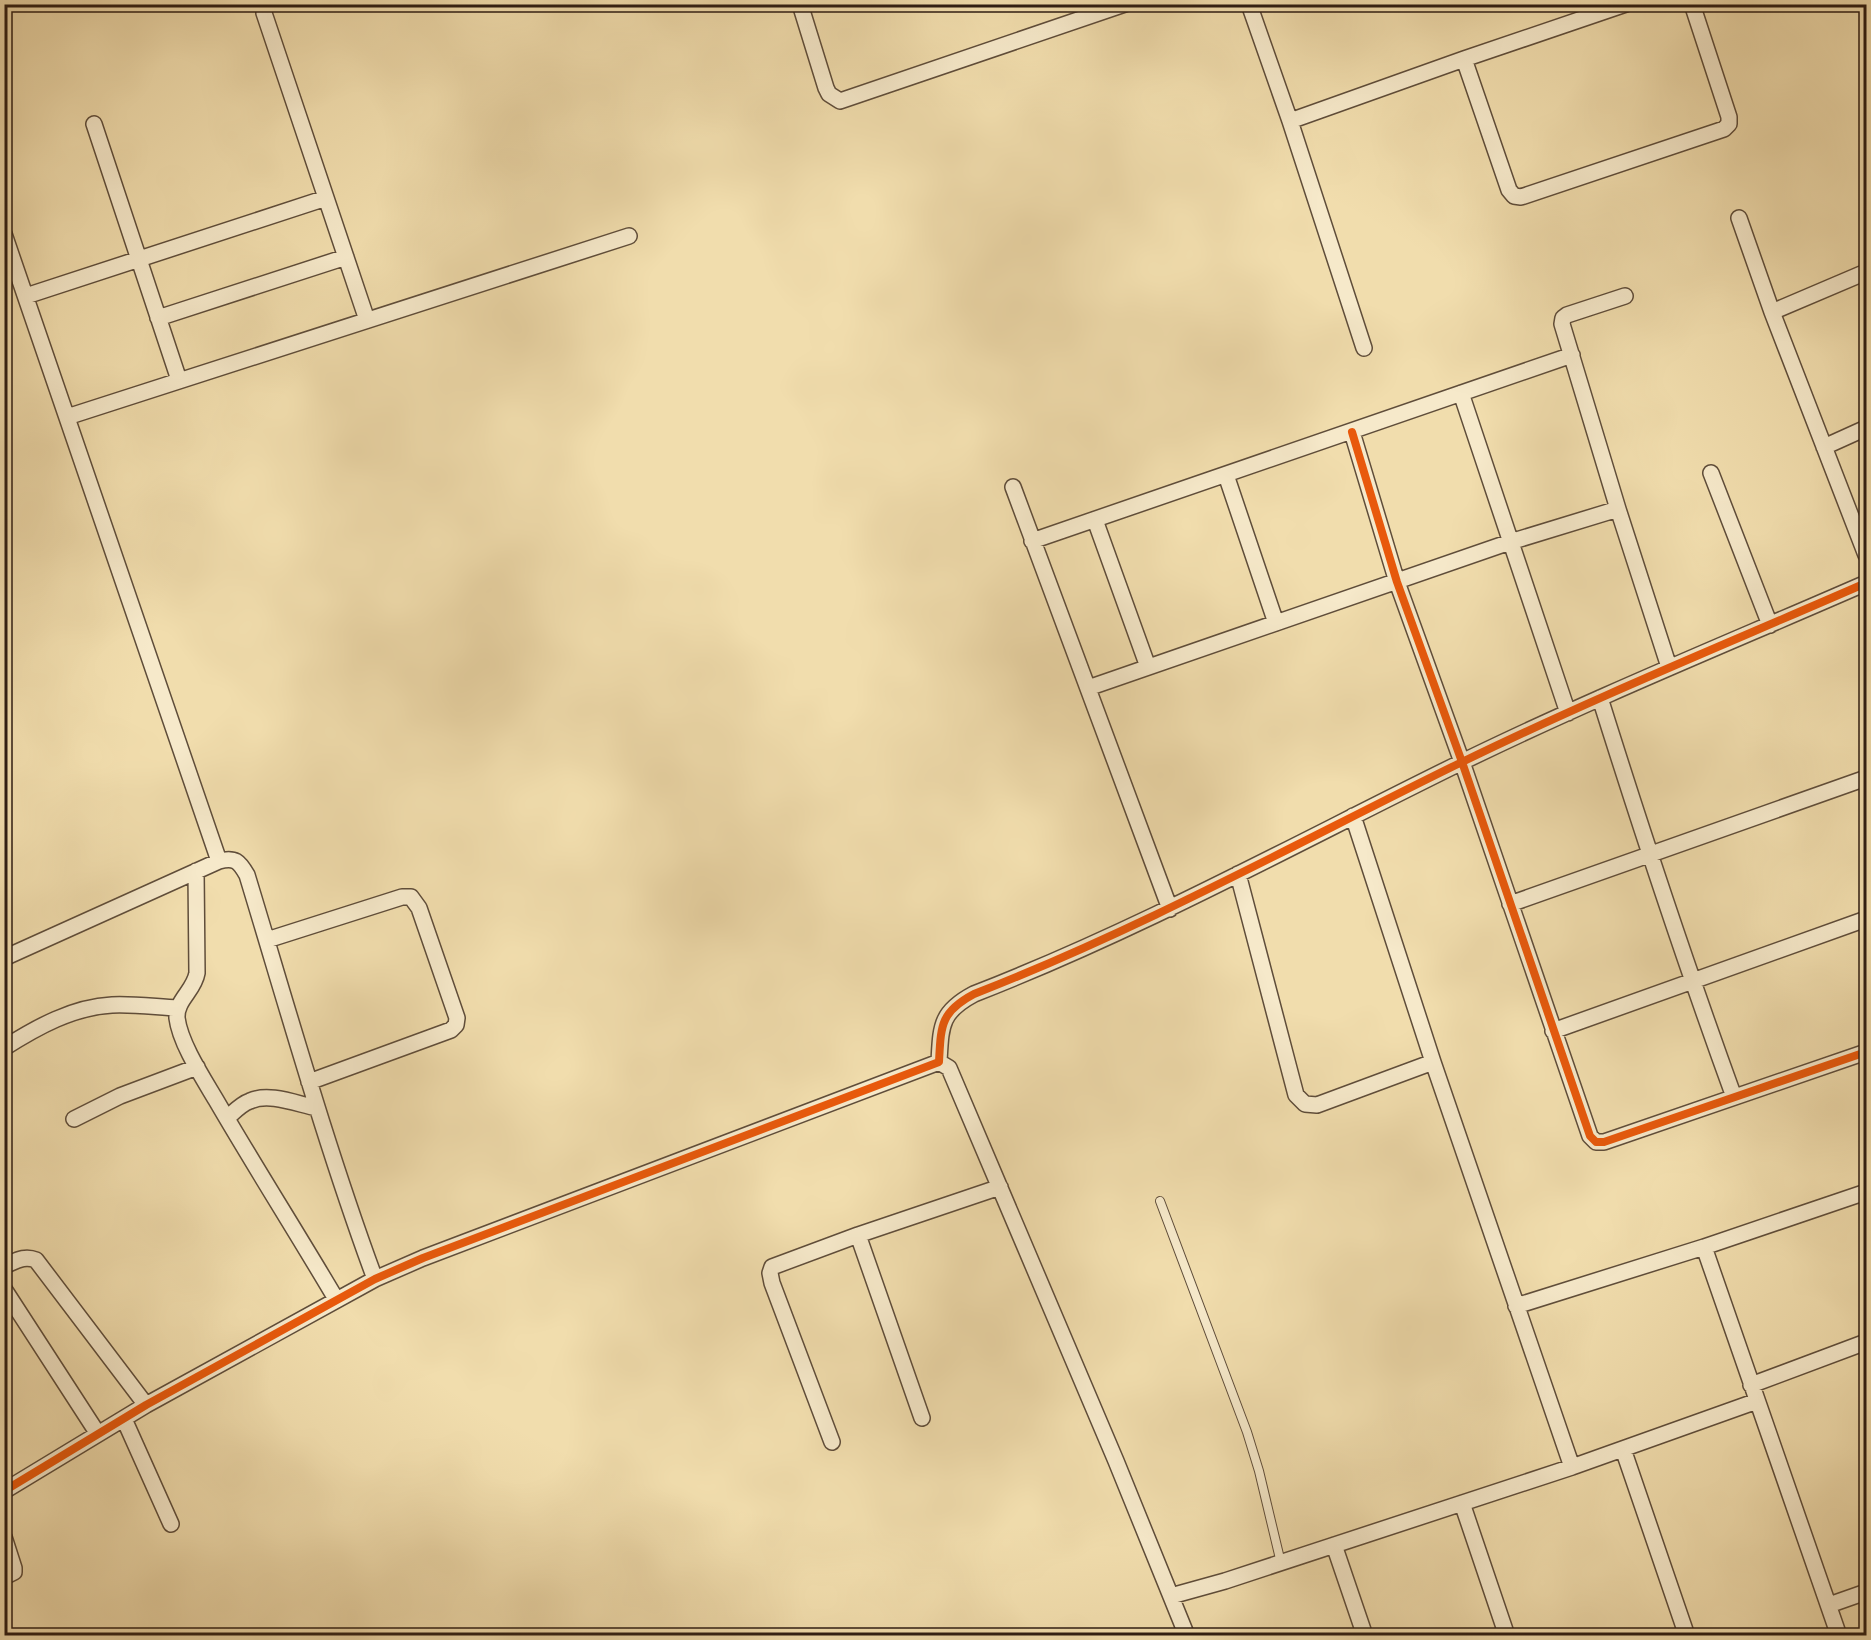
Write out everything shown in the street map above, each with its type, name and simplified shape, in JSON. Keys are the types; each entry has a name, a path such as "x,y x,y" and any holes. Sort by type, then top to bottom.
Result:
{"street":[{"path":"800,4 826,88 829,94 840,101 1125,4"},
{"path":"1249,4 1364,348"},
{"path":"1290,121 1626,4"},
{"path":"1464,59 1509,190 1514,196 1521,196 1724,129 1729,124 1729,117 1692,4"},
{"path":"264,13 367,320"},
{"path":"94,124 179,380"},
{"path":"26,296 326,198"},
{"path":"1739,218 1772,312 1866,555"},
{"path":"4,234 219,861"},
{"path":"67,417 628,236"},
{"path":"158,318 346,257"},
{"path":"1772,312 1866,272"},
{"path":"1625,296 1567,315 1563,318 1562,324 1669,667"},
{"path":"1032,541 1572,355"},
{"path":"1461,393 1568,713"},
{"path":"1824,447 1866,428"},
{"path":"1352,432 1397,582 1462,762 1590,1136 1596,1142 1605,1142 1866,1052"},
{"path":"1711,473 1770,625"},
{"path":"1226,475 1276,622"},
{"path":"1013,487 1170,909"},
{"path":"1088,688 1510,542 1618,509"},
{"path":"1095,520 1148,667"},
{"path":"939,1062 941,1028 949,1012 959,1002 974,994 1072,954 1170,909 1462,762 1568,713 1866,583"},
{"path":"1600,699 1692,981 1734,1097"},
{"path":"1510,904 1866,778"},
{"path":"1353,816 1433,1062 1572,1467"},
{"path":"4,958 219,861 228,859 237,861 247,875 317,1108 375,1279"},
{"path":"196,871 197,973 195,983 178,1008 177,1018 197,1067 336,1299"},
{"path":"1238,874 1296,1095 1305,1104 1317,1105 1433,1062"},
{"path":"267,940 402,897 411,897 419,908 457,1018 456,1025 451,1030 309,1082"},
{"path":"1553,1031 1866,919"},
{"path":"4,1048 60,1017 95,1007 129,1005 178,1008"},
{"path":"939,1062 949,1068 1116,1461 1187,1635"},
{"path":"4,1491 146,1405 375,1279 423,1258 939,1062"},
{"path":"74,1119 120,1096 197,1067"},
{"path":"227,1118 242,1105 259,1098 270,1098 317,1108"},
{"path":"832,1442 772,1283 770,1273 772,1267 1000,1187"},
{"path":"1516,1306 1704,1247 1866,1192"},
{"path":"858,1235 922,1418"},
{"path":"1704,1247 1839,1635"},
{"path":"4,1266 23,1258 30,1257 36,1260 146,1405"},
{"path":"4,1290 98,1434"},
{"path":"1751,1385 1866,1342"},
{"path":"1171,1596 1281,1563 1572,1467 1757,1401"},
{"path":"124,1419 171,1524"},
{"path":"1623,1449 1687,1635"},
{"path":"1462,1503 1507,1635"},
{"path":"4,1537 14,1568 14,1572 4,1577"},
{"path":"1334,1545 1365,1635"},
{"path":"1829,1605 1866,1592"}],"lane":[{"path":"1160,1201 1246,1432 1259,1471 1281,1563"}],"cycle path":[{"path":"1352,432 1397,582 1462,762 1590,1136 1596,1142 1604,1142 1866,1052"},
{"path":"4,1491 146,1405 375,1279 423,1258 939,1062 944,1021 954,1007 974,994 1098,942 1460,763 1561,716 1866,583"}]}
